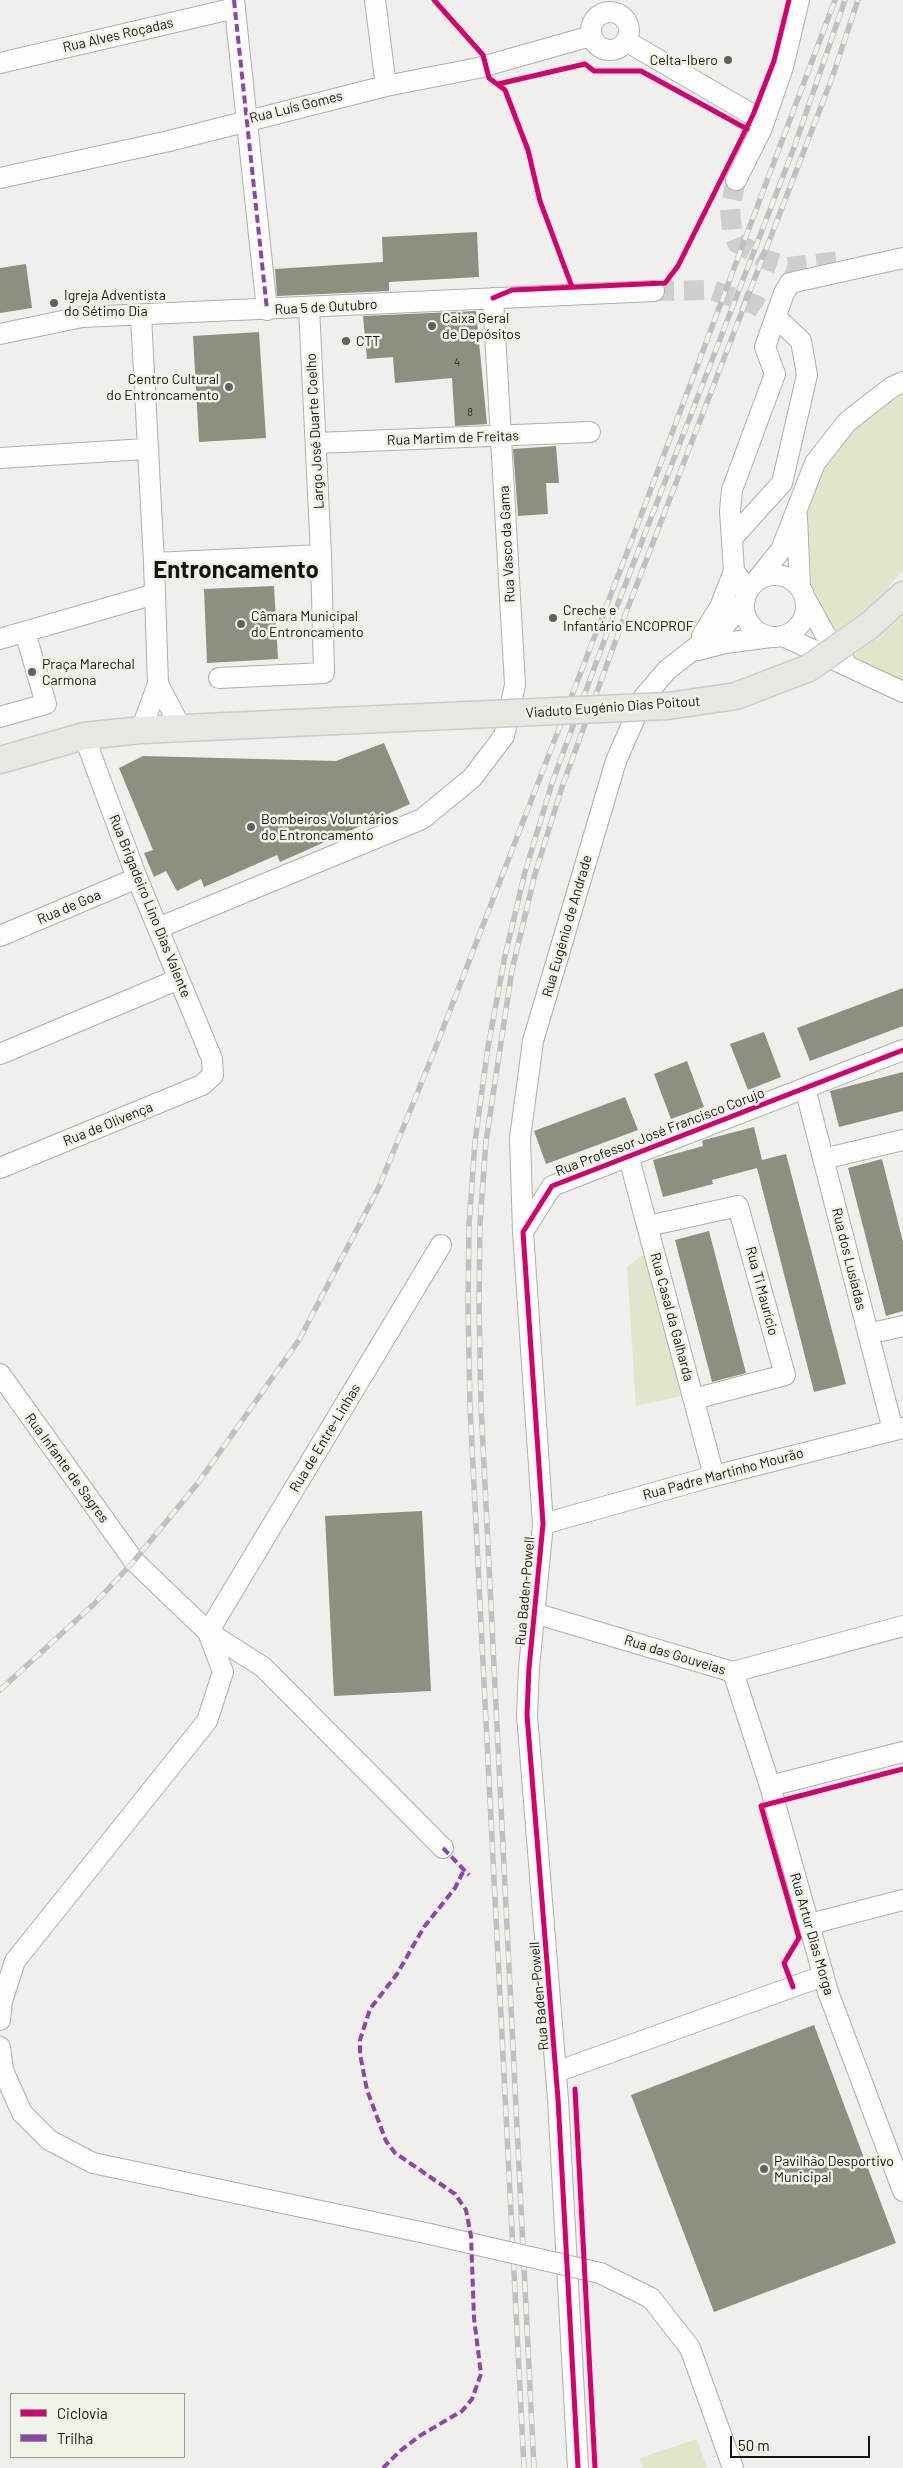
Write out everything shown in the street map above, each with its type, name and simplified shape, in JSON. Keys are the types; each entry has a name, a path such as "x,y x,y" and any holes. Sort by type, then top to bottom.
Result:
{"main road":[{"name":"Viaduto Eugénio Dias Poitout","path":"0,760 84,736 141,730 668,706 736,696 809,668 870,625 903,595"}],"street":[{"path":"375,0 386,86"},
{"path":"736,180 762,128 783,67 799,0"},
{"path":"235,4 267,310"},
{"name":"Rua Alves Roçadas","path":"0,63 235,4"},
{"path":"604,6 625,20 629,34 626,41 614,50 600,48 591,36 594,22 604,6"},
{"name":"Rua Luís Gomes","path":"0,178 169,140 386,86 478,68 591,36"},
{"path":"626,41 753,115"},
{"path":"841,261 903,248"},
{"path":"750,591 734,571 734,536 730,511 732,490 774,374 765,348 784,293 790,284 903,258"},
{"name":"Rua 5 de Outubro","path":"0,334 82,317 141,316 493,298 654,292"},
{"name":"Rua Vasco da Gama","path":"158,928 422,819 472,778 504,736 515,685 493,298"},
{"name":"Largo José Duarte Coelho","path":"219,678 324,673 321,555 309,307"},
{"path":"141,316 146,449 154,563 158,684 141,730"},
{"path":"734,536 782,483 807,375 801,341 780,320"},
{"name":"Rua Eugénio de Andrade","path":"523,1232 520,1138 533,1041 616,761 644,697 667,670 694,651 726,624 781,550 815,463 847,422 892,387 903,382"},
{"name":"Rua Martim de Freitas","path":"316,443 590,432"},
{"path":"0,458 146,449"},
{"path":"777,636 794,631 802,621 806,610 797,507"},
{"path":"154,563 321,555"},
{"name":"Rua Eugénio de Andrade","path":"694,651 720,607 734,571"},
{"path":"847,664 825,634 803,592 791,579 779,575 767,576 750,591 745,614 751,625 760,633 777,636 847,664 903,692"},
{"path":"0,639 155,594"},
{"path":"0,717 46,704 25,632"},
{"name":"Rua Eugénio de Andrade","path":"694,651 725,643 777,636"},
{"path":"158,684 181,728"},
{"name":"Rua Brigadeiro Lino Dias Valente","path":"84,736 178,979 212,1059 214,1075"},
{"name":"Rua de Goa","path":"0,936 138,878"},
{"path":"0,1054 178,979"},
{"name":"Rua Professor José Francisco Corujo","path":"523,1232 552,1186 630,1158 903,1050"},
{"name":"Rua de Olivença","path":"0,1168 202,1085 214,1075"},
{"name":"Rua dos Lusíadas","path":"805,1088 868,1334 898,1429"},
{"path":"823,1159 903,1140"},
{"name":"Rua Casal da Galharda","path":"630,1158 714,1476"},
{"name":"Rua Ti Maurício","path":"648,1226 738,1206 785,1375 694,1399"},
{"path":"523,1232 543,1524"},
{"name":"Rua de Entre-Linhas","path":"208,1632 441,1245"},
{"path":"868,1334 903,1326"},
{"name":"Rua Infante de Sagres","path":"0,1374 134,1561 208,1632"},
{"name":"Rua Padre Martinho Mourão","path":"543,1524 714,1476 898,1429"},
{"name":"Rua Baden-Powell","path":"543,1524 534,1613 527,1716 556,2072 578,2468"},
{"name":"Rua das Gouveias","path":"534,1613 733,1672 903,1626"},
{"path":"208,1632 263,1667 443,1848"},
{"path":"0,2020 2,2001 15,1962 207,1721 223,1672 208,1632"},
{"name":"Rua Artur Dias Morga","path":"733,1672 770,1786 823,1976 903,2191"},
{"path":"770,1786 903,1752"},
{"path":"810,1924 903,1900"},
{"path":"556,2072 823,1976"},
{"path":"0,2047 3,2070 22,2112 49,2140 93,2163 430,2234 600,2273 651,2298 690,2348 733,2468"}],"green space":[{"path":"903,394 903,569 881,598 836,635 823,614 812,585 806,508 831,453 878,406"},
{"path":"903,601 903,692 847,664"},
{"path":"643,1255 652,1259 685,1395 636,1406 627,1267"},
{"path":"697,2439 707,2468 643,2468 639,2458"}],"building":[{"path":"477,232 479,277 389,282 389,291 277,296 275,269 383,262 382,237"},
{"path":"26,264 32,308 0,313 0,268"},
{"path":"476,311 487,424 455,426 452,378 395,383 393,357 367,359 363,316"},
{"name":"Centro Cultural do Entroncamento","path":"259,332 266,438 199,442 193,336"},
{"path":"556,446 559,483 546,483 548,514 518,516 513,449"},
{"name":"Câmara Municipal do Entroncamento","path":"274,586 278,659 207,663 204,589"},
{"name":"Bombeiros Voluntários do Entroncamento","path":"384,743 410,804 280,862 277,855 204,887 201,879 177,891 166,871 154,877 144,853 153,850 119,768 143,756 336,761"},
{"path":"903,988 903,1026 810,1061 797,1028"},
{"path":"764,1032 781,1077 748,1090 730,1044"},
{"path":"687,1061 704,1107 671,1119 654,1074"},
{"path":"903,1072 903,1111 839,1127 830,1091"},
{"path":"625,1097 638,1130 546,1164 534,1131"},
{"path":"754,1127 762,1160 786,1154 846,1384 814,1392 757,1168 712,1180 713,1184 663,1197 653,1160 703,1146 702,1141 704,1140"},
{"path":"882,1159 903,1242 903,1311 886,1316 848,1168"},
{"path":"709,1231 746,1373 712,1382 675,1240"},
{"path":"422,1511 431,1691 334,1696 325,1516"},
{"name":"Pavilhão Desportivo Municipal","path":"814,2025 896,2243 714,2312 631,2095"}],"tunnel":[{"path":"736,180 730,209 732,231 737,243 767,260 788,267 841,261"},
{"path":"654,291 711,290 756,305 779,320"}],"railway":[{"path":"0,1690 94,1604 134,1561 198,1483 299,1340 379,1187 432,1057 625,558 835,0"},
{"path":"524,2468 470,1407 469,1224 475,1142 488,1047 505,956 525,872 552,783 617,606 795,145 845,0"},
{"path":"534,2468 481,1405 480,1223 486,1141 512,970 535,874 563,784 627,610 832,78 858,0"}],"marked path":[{"path":"234,0 267,310"},
{"path":"443,1848 469,1875"},
{"path":"383,2468 400,2451 421,2435 462,2411 472,2399 481,2374 474,2318 471,2236 466,2210 455,2194 395,2153 386,2141 367,2090 360,2054 360,2040 370,2009 397,1974 424,1927 455,1888 464,1870"}],"cycle path":[{"path":"434,0 483,55 489,78 505,90 528,150 540,201 572,287"},
{"path":"493,298 512,290 665,283 678,266 753,115 774,61 789,0"},
{"path":"498,84 585,64 594,71 641,71 747,129"},
{"path":"578,2468 558,2099 527,1715 529,1668 543,1524 523,1232 552,1186 903,1050"},
{"path":"793,1987 784,1963 799,1938 761,1806 903,1769"},
{"path":"575,2089 595,2468"}],"place":[{"name":"Celta-Ibero","path":"728,60"},
{"name":"Igreja Adventista do Sétimo Dia","path":"54,303"},
{"name":"Caixa Geral de Depósitos","path":"432,326"},
{"name":"CTT","path":"346,341"},
{"name":"Centro Cultural do Entroncamento","path":"229,387"},
{"name":"Creche e Infantário ENCOPROF","path":"553,618"},
{"name":"Câmara Municipal do Entroncamento","path":"241,624"},
{"name":"Praça Marechal Carmona","path":"32,672"},
{"name":"Bombeiros Voluntários do Entroncamento","path":"251,827"},
{"name":"Pavilhão Desportivo Municipal","path":"764,2169"}],"district":[{"name":"Entroncamento","path":"236,570"}]}
